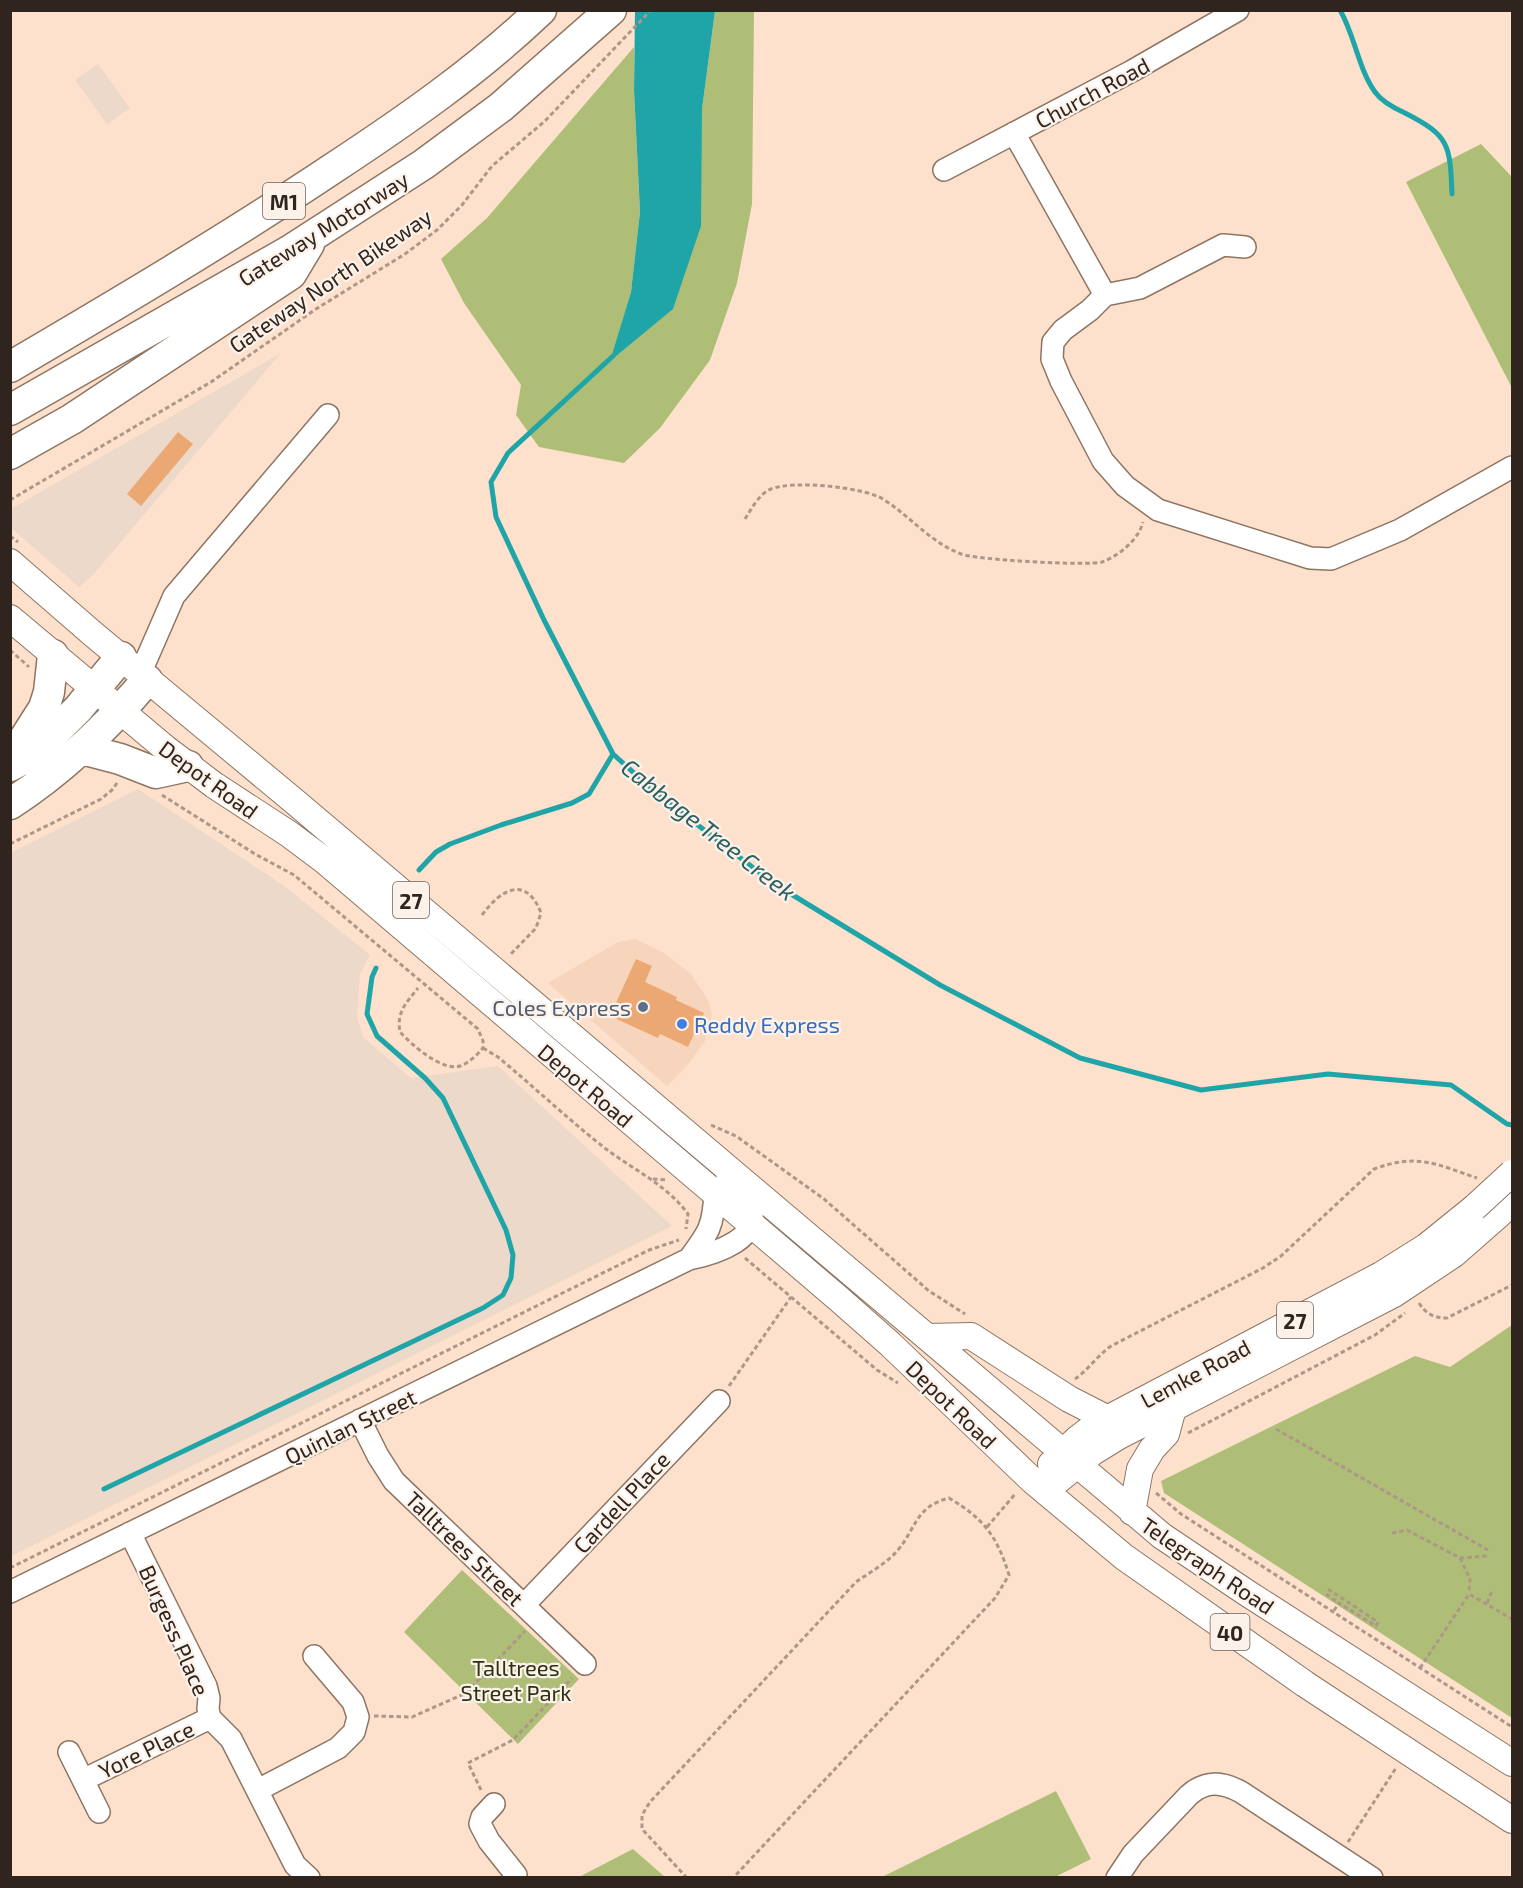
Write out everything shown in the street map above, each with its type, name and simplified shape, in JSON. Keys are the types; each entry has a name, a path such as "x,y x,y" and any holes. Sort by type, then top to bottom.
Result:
{"highway":[{"name":"Gateway Motorway","path":"10,367 157,281 349,158 472,71 542,10"},
{"name":"Gateway Motorway","path":"10,410 314,236 424,164 501,108 610,10"},
{"path":"10,454 72,419 291,274 314,236"},
{"path":"10,761 44,708 49,692 53,655"},
{"path":"10,766 34,753 94,690 136,670"},
{"path":"10,804 46,779 82,749 121,711 136,670"},
{"path":"82,749 120,759 156,773 188,766"}],"main road":[{"name":"Depot Road","path":"10,562 927,1337"},
{"name":"Depot Road","path":"10,618 188,766 289,834 324,861 715,1194 890,1344 1026,1488"},
{"name":"Lemke Road","path":"1026,1488 1070,1458 1093,1452 1119,1436 1394,1294 1454,1254 1495,1209 1512,1173"},
{"name":"Lemke Road","path":"1070,1458 1086,1431 1381,1275 1427,1246 1495,1209"},
{"path":"927,1337 971,1336 1069,1399 1108,1419"},
{"name":"Telegraph Road","path":"927,1337 1170,1542 1512,1763"},
{"path":"1132,1512 1140,1469 1152,1449 1166,1434 1173,1408"},
{"name":"Telegraph Road","path":"1026,1488 1305,1684 1512,1820"}],"street":[{"name":"Church Road","path":"945,170 1132,71 1238,10"},
{"path":"1014,133 1105,295"},
{"path":"1245,247 1223,245 1140,288 1105,295 1062,330 1053,342 1052,359 1061,381 1103,461 1125,486 1158,510 1310,558 1331,559 1400,530 1512,467"},
{"path":"136,670 174,596 328,415"},
{"path":"719,1161 729,1183 747,1202 752,1213 750,1225"},
{"name":"Quinlan Street","path":"689,1259 710,1230 715,1194"},
{"name":"Quinlan Street","path":"10,1592 689,1259 710,1255 731,1246 741,1238 750,1225"},
{"name":"Cardell Place","path":"531,1612 719,1401"},
{"name":"Talltrees Street","path":"360,1420 378,1456 394,1481 585,1664"},
{"name":"Burgess Place","path":"130,1533 206,1686 210,1718 229,1734 302,1876"},
{"path":"258,1790 345,1743 354,1732 357,1717 353,1702 314,1656"},
{"name":"Yore Place","path":"83,1780 210,1718"},
{"name":"Yore Place","path":"69,1752 99,1812"},
{"path":"1117,1878 1126,1863 1149,1837 1189,1795 1205,1784 1231,1786 1372,1878"},
{"path":"492,1806 480,1821 482,1829 489,1841 517,1873"}],"path":[{"name":"Gateway North Bikeway","path":"10,500 211,382 316,309 405,254 448,220 492,166 545,121 651,10"},
{"path":"745,519 758,499 770,489 796,484 848,489 882,498 935,540 964,555 996,559 1101,562 1118,554 1141,534 1147,503"},
{"path":"10,650 24,662 33,676"},
{"path":"10,844 101,799 120,780"},
{"path":"160,794 255,854 294,874 478,1029 483,1048 474,1057 460,1066 443,1065 400,1032 399,1016 402,1008 418,988"},
{"path":"482,915 491,902 503,892 515,888 526,891 537,901 541,913 536,928 509,956"},
{"path":"10,1568 649,1250 680,1239 687,1228 688,1214 680,1202 607,1149 498,1057 483,1048"},
{"path":"708,1124 736,1136 824,1199 929,1291 968,1316"},
{"path":"1073,1380 1084,1373 1099,1354 1111,1346 1263,1268 1281,1256 1374,1170 1393,1162 1425,1161 1483,1180"},
{"path":"738,1252 878,1370 904,1386"},
{"path":"1413,1308 1419,1303 1430,1315 1446,1318 1512,1285"},
{"path":"719,1401 791,1297"},
{"path":"1188,1434 1366,1340 1407,1312"},
{"path":"1276,1429 1488,1550"},
{"path":"1152,1486 1158,1495 1181,1514 1512,1727"},
{"path":"987,1527 1026,1488"},
{"path":"687,1878 642,1829 642,1815 650,1802 856,1582 886,1562 899,1549 914,1522 933,1502 949,1498 964,1507 987,1527 1004,1558 1009,1575 995,1598 733,1878"},
{"path":"1392,1533 1407,1530 1460,1558 1487,1556"},
{"path":"1420,1668 1469,1594 1470,1579 1460,1558"},
{"path":"1326,1594 1376,1626 1378,1622 1328,1589"},
{"path":"1487,1604 1492,1591"},
{"path":"1469,1594 1512,1618"},
{"path":"1333,1611 1340,1603"},
{"path":"357,1717 412,1717 466,1693 531,1612"},
{"path":"492,1806 468,1763 513,1740 585,1664"},
{"path":"1339,1855 1396,1768"}],"shaded area":[{"path":"98,64 130,108 107,124 75,80"},
{"path":"281,353 92,576 79,587 11,528 11,509"},
{"path":"138,789 283,885 370,955 360,974 357,1017 363,1037 411,1078 498,1066 672,1226 11,1556 11,853"},
{"name":"Coles Express","path":"636,939 664,953 691,974 708,1000 712,1014 705,1041 687,1066 667,1086 548,983 618,942"}],"green space":[{"path":"715,11 754,11 752,204 737,283 710,360 660,428 624,463 539,447 516,415 521,385 464,303 441,259 487,218 634,47 640,212 631,292 611,359 702,109"},
{"path":"1481,144 1512,177 1512,388 1406,182"},
{"path":"1512,1325 1512,1718 1164,1493 1161,1481 1415,1356 1450,1367"},
{"name":"Talltrees Street Park","path":"462,1570 579,1679 518,1744 404,1632"},
{"path":"1056,1791 1091,1859 1055,1877 882,1877"},
{"path":"633,1849 665,1877 579,1877"}],"water":[{"path":"635,11 715,11 702,109 701,226 673,309 610,361 631,292 640,212 634,90"}],"building":[{"path":"178,432 193,444 141,506 127,494"},
{"path":"636,959 652,966 645,982 704,1013 688,1047 660,1034 658,1038 610,1016"}],"waterway":[{"path":"1340,10 1364,73 1375,92 1388,104 1431,128 1445,144 1450,164 1452,194"},
{"name":"Cabbage Tree Creek","path":"613,356 508,453 491,482 496,517 544,620 613,754 655,792 773,883 940,985 1080,1058 1201,1090 1328,1074 1451,1085 1507,1124 1512,1125"},
{"path":"419,870 436,852 450,844 572,803 589,794 613,754"},
{"path":"104,1489 483,1308 503,1295 511,1278 513,1255 506,1230 443,1098 425,1078 377,1036 367,1014 372,977 376,968"}],"place":[{"name":"Coles Express","path":"643,1007"},
{"name":"Reddy Express","path":"682,1024"}]}
